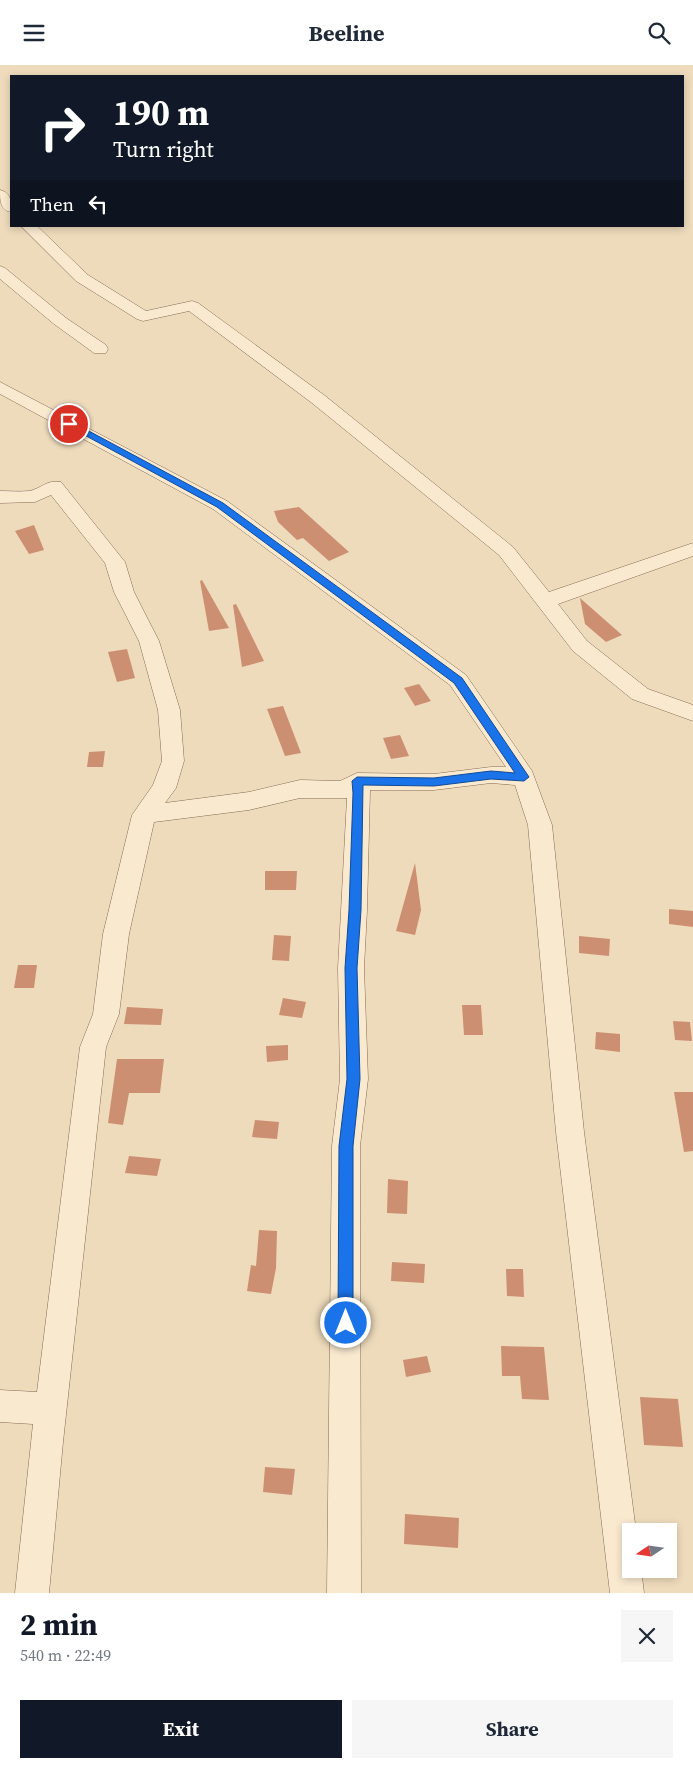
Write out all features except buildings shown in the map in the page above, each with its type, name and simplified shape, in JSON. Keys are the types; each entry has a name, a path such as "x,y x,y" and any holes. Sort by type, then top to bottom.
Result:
{"street":[{"path":"0,194 10,207"},
{"path":"29,227 82,278 143,317 192,306 318,399 506,551 580,646 640,694 693,713"},
{"path":"0,271 60,321 100,349"},
{"path":"0,387 220,505 458,680 524,777 540,825 570,1132 626,1593"},
{"path":"0,497 35,496 54,486 115,562 124,592 149,641 169,710 174,761 164,788 144,815 116,934 106,1014 93,1047 51,1409 32,1593"},
{"path":"545,601 693,549"},
{"path":"144,815 249,801 300,789 344,790 357,781 434,782 491,775 524,777"},
{"path":"344,1593 346,1146 354,1079 351,968 359,793 357,781"},
{"path":"0,1406 51,1409"}],"route":[{"path":"69,424 220,505 458,680 524,777 491,775 434,782 357,781 359,793 351,968 354,1079 346,1146 346,1323"}]}
